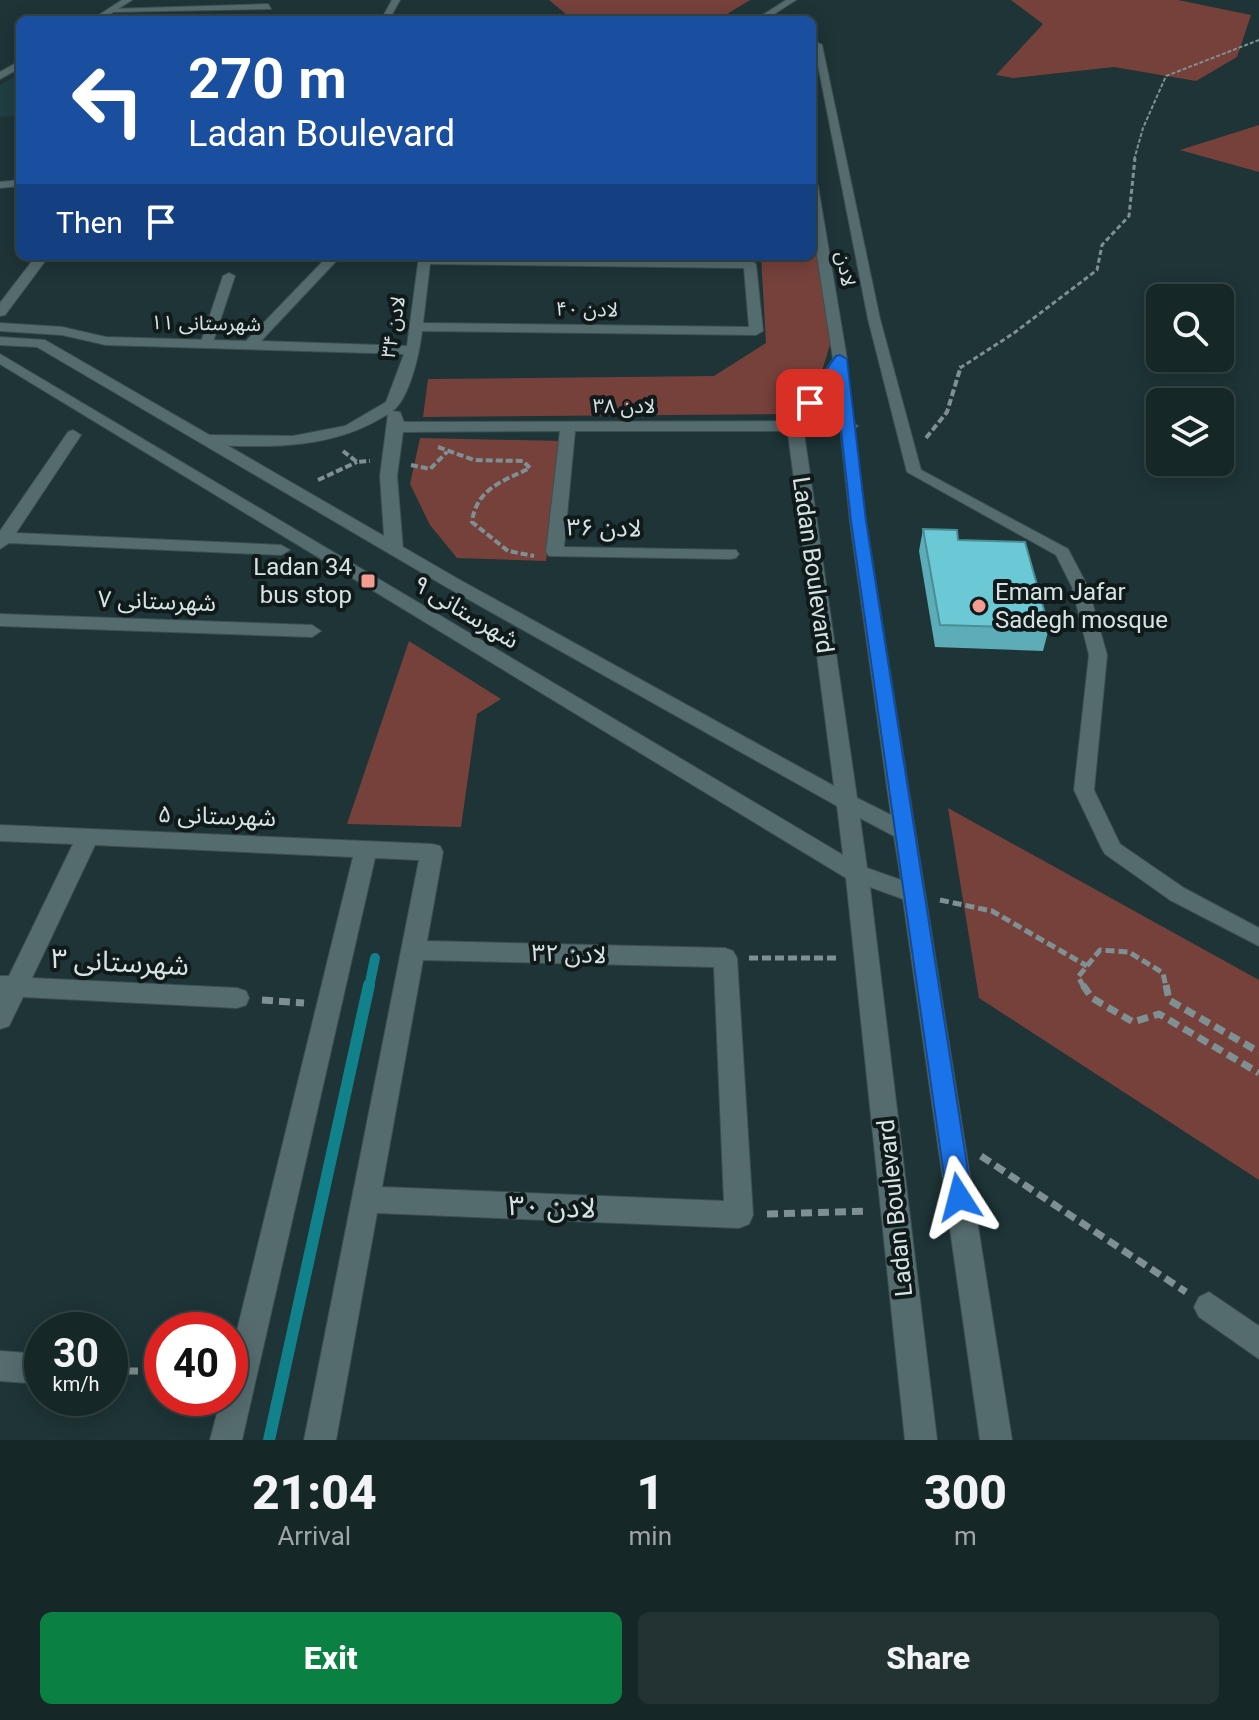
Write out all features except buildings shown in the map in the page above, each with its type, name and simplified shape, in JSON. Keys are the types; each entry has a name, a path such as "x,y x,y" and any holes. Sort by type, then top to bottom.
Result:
{"street":[{"path":"102,16 128,0"},
{"path":"260,16 279,0"},
{"path":"766,16 792,0"},
{"path":"114,9 268,7"},
{"name":"لادن","path":"816,214 840,359"},
{"path":"0,312 40,260"},
{"path":"252,343 331,260"},
{"name":"لادن ۳۴","path":"393,404 413,350 424,260"},
{"name":"لادن ۴۰","path":"417,327 756,331 750,264 533,260"},
{"name":"شهرستانی ۱۱","path":"0,327 62,331 106,341 413,350"},
{"path":"0,341 40,343 394,549 846,802 904,831"},
{"name":"شهرستانی ۹","path":"0,358 853,872 914,894"},
{"path":"795,426 840,359"},
{"path":"840,359 850,426 858,521 996,1440"},
{"path":"207,440 278,442 335,434 359,425 393,404 398,427 389,461 388,498 394,549"},
{"name":"لادن ۳۶","path":"568,426 555,552 730,554"},
{"name":"Ladan Boulevard","path":"795,426 853,872 868,958 921,1440"},
{"name":"لادن ۳۸","path":"398,427 850,426"},
{"path":"2,541 73,435"},
{"path":"2,541 281,550"},
{"name":"شهرستانی ۷","path":"0,620 312,631"},
{"name":"شهرستانی ۵","path":"0,833 432,852 413,950"},
{"path":"0,1019 7,987 88,837"},
{"path":"226,1440 366,849"},
{"path":"320,1440 413,950"},
{"name":"لادن ۳۲","path":"413,950 725,958"},
{"path":"725,958 739,1215"},
{"name":"شهرستانی ۳","path":"7,987 237,998"},
{"name":"لادن ۳۰","path":"366,1199 739,1215"},
{"path":"1209,1307 1259,1344"},
{"path":"0,1366 24,1368"}],"lane":[{"path":"818,45 874,319 914,472 1062,552 1080,587 1098,655 1084,790 1112,849 1177,894 1259,938"},
{"path":"207,342 229,276"}],"path":[{"path":"914,472 923,441 947,412 961,365 1014,333 1097,270 1102,245 1129,216 1130,166 1146,115 1166,76 1259,40"},
{"path":"398,427 447,452 474,460 523,461 530,468 482,492 472,506 472,522 491,541 527,557 555,552"},
{"path":"914,894 992,911 1087,966"},
{"path":"1259,1052 1169,1000 1163,973 1129,952 1100,950 1078,977 1092,998 1133,1022 1159,1014 1259,1073"},
{"path":"725,958 868,958"},
{"path":"237,998 329,1005"},
{"path":"950,1136 1209,1307"},
{"path":"739,1215 894,1210"}],"shaded area":[{"path":"549,0 750,0 724,16 568,16"},
{"path":"1011,0 1178,0 1251,15 1237,57 1196,81 1114,67 1013,78 996,75 1043,24"},
{"path":"16,75 16,115 0,117 0,85"},
{"path":"1259,125 1259,172 1180,150"},
{"path":"816,240 832,338 819,381 787,414 423,417 428,379 714,376 766,343 761,260 816,260"},
{"path":"420,438 563,441 546,561 457,558 430,525 410,484"},
{"path":"409,641 501,699 477,714 461,827 347,824"},
{"path":"948,808 1259,980 1259,1180 979,998"}],"waterway":[{"path":"369,987 375,958"},
{"path":"269,1440 369,985"}],"place":[{"name":"Ladan 34 bus stop","path":"368,581"},
{"name":"Emam Jafar Sadegh mosque","path":"979,606"}],"route":[{"path":"810,403 840,359 850,426 858,521 959,1197"}]}
